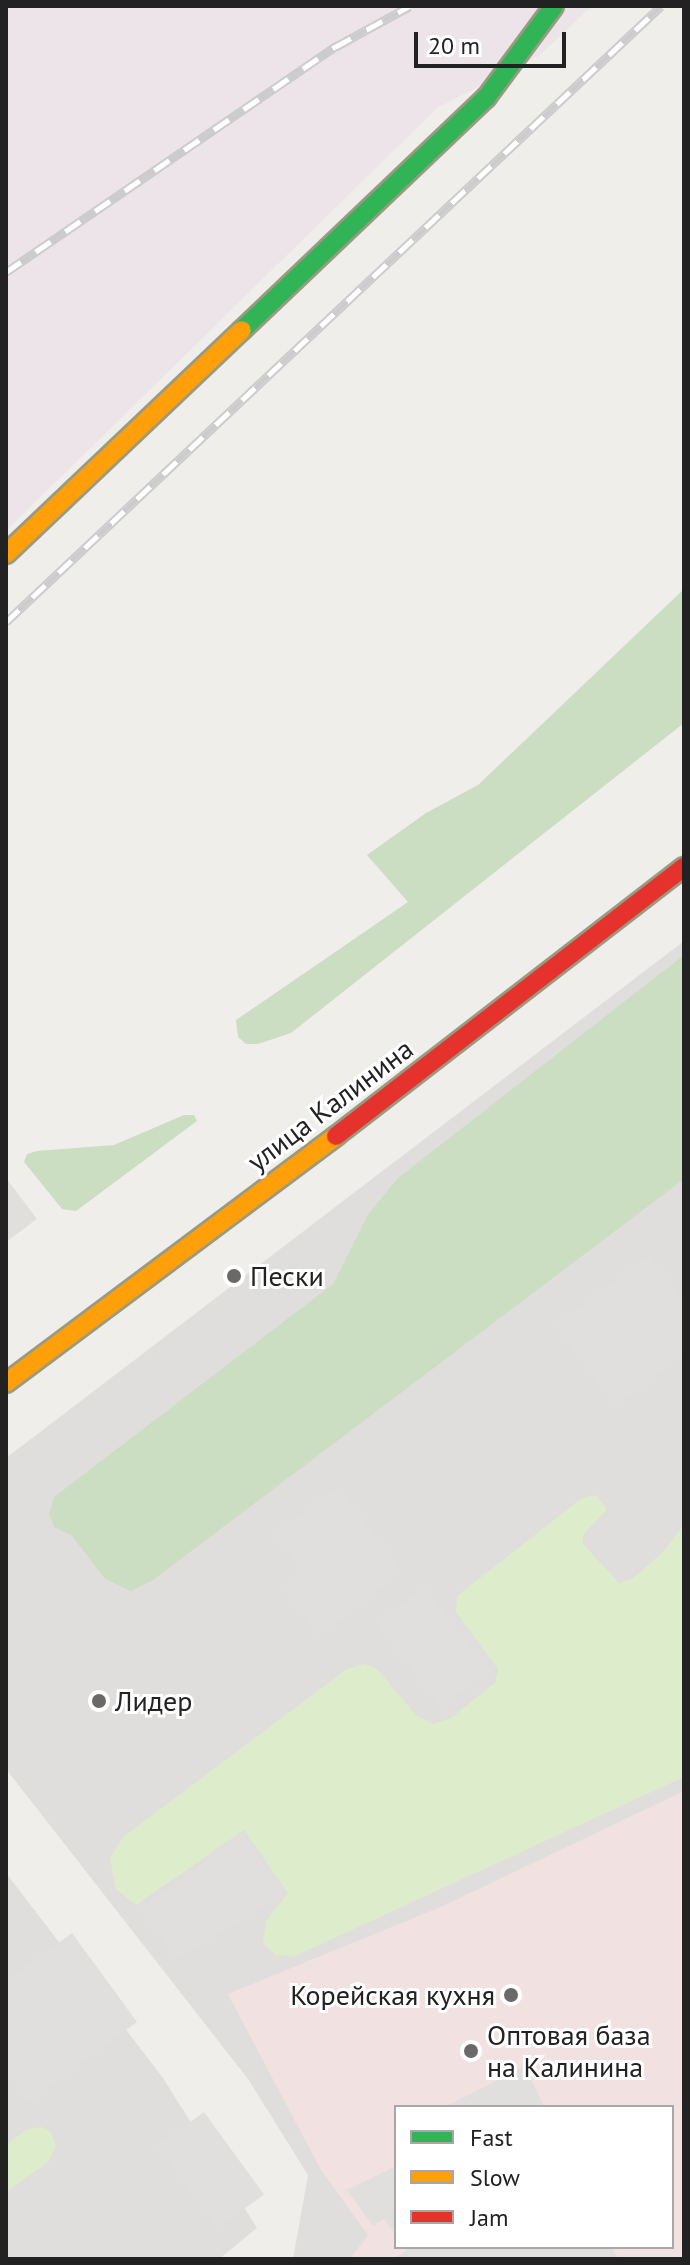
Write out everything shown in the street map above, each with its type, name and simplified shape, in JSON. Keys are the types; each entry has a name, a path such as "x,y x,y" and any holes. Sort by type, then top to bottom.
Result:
{"main road":[{"path":"6,554 486,98 554,6"},
{"name":"улица Калинина","path":"6,1383 684,867"}],"shaded area":[{"path":"6,6 592,6 539,56 437,108 6,531"},
{"path":"684,941 684,2259 293,2259 308,2175 248,2079 6,1769 6,1458"},
{"path":"6,1178 37,1219 6,1242"},
{"path":"649,1256 684,1301 684,1353 616,1406 556,1326"},
{"path":"337,1487 402,1571 319,1635 284,1590 305,1574 275,1535"},
{"path":"424,1587 489,1670 441,1707 377,1624"},
{"name":"Оптовая база на Калинина","path":"684,1791 684,2259 350,2259 368,2235 321,2170 228,1994 443,1906"},
{"path":"242,1833 284,1894 177,1958 141,1909"},
{"path":"6,1873 163,2078 257,2228 219,2259 6,2259"},
{"path":"72,1933 137,2022 29,2101 6,2070 6,1981"},
{"path":"525,2066 543,2105 449,2105"},
{"path":"204,2112 264,2195 218,2228 158,2146"},
{"path":"394,2167 394,2232 384,2219 373,2226 347,2190"},
{"path":"613,2249 618,2259 394,2259 406,2251"}],"green space":[{"path":"684,589 684,723 291,1033 258,1044 246,1044 238,1037 236,1020 408,902 367,855 426,813 478,785"},
{"path":"684,955 684,1179 153,1580 131,1591 105,1579 72,1536 54,1527 49,1514 54,1497 333,1284 369,1213 398,1178"},
{"path":"184,1115 194,1115 197,1121 76,1211 62,1209 24,1162 27,1154 37,1151 114,1145"},
{"path":"596,1495 607,1509 583,1535 583,1544 619,1583 632,1579 662,1553 681,1529 684,1513 684,1777 295,1956 275,1955 263,1943 266,1921 288,1893 244,1830 136,1905 116,1889 110,1858 123,1837 347,1669 364,1664 377,1669 416,1715 433,1724 451,1718 495,1683 498,1669 456,1612 457,1596 582,1498"},
{"path":"42,2127 51,2132 56,2147 48,2162 6,2192 6,2145 27,2129"}],"railway":[{"path":"6,272 335,47 410,6"},
{"path":"6,622 661,6"}],"traffic: fast":[{"path":"242,330 486,98 554,6"}],"traffic: slow":[{"path":"6,554 242,330"},
{"path":"6,1383 336,1136"}],"traffic: jam":[{"path":"336,1136 684,867"}],"place":[{"name":"Пески","path":"234,1276"},
{"name":"Лидер","path":"99,1701"},
{"name":"Корейская кухня","path":"511,1995"},
{"name":"Оптовая база на Калинина","path":"471,2051"}]}
